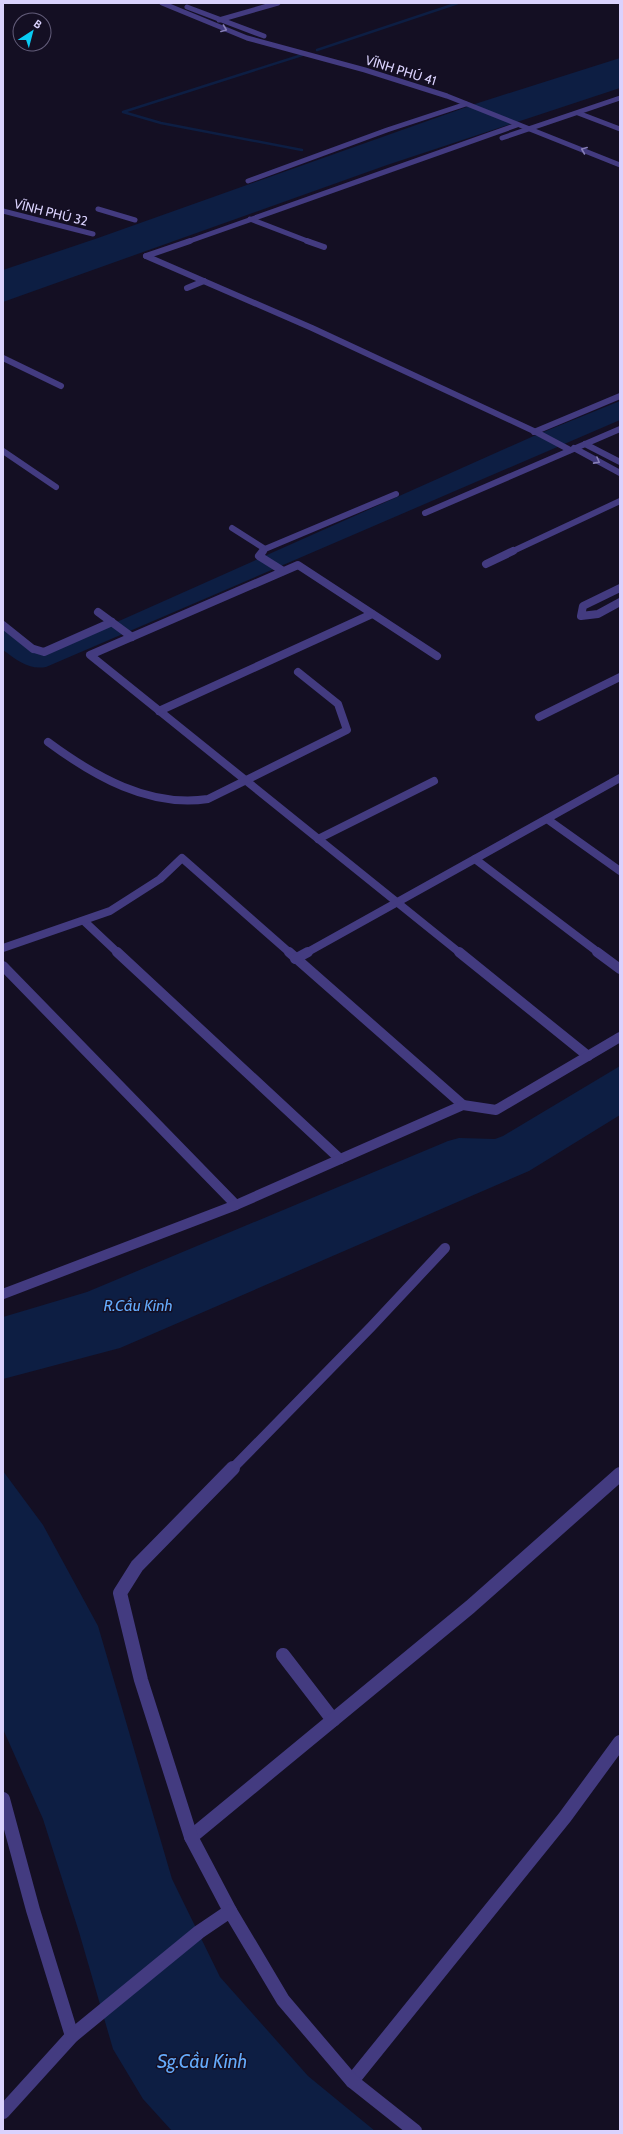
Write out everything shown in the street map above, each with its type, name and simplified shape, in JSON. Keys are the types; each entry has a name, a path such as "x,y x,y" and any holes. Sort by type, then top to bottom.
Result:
{"street":[{"name":"VĨNH PHÚ 41","path":"162,3 247,38 402,80 439,93"},
{"name":"VĨNH PHÚ 41","path":"178,3 220,20 310,50 409,78 439,90 439,93"},
{"path":"208,23 278,3"},
{"path":"303,53 310,50"},
{"path":"439,93 620,171"},
{"path":"502,138 525,130 534,129 620,98"},
{"path":"248,181 387,130 469,105"},
{"path":"578,113 620,129"},
{"path":"516,125 146,256 320,332 536,432 620,473"},
{"path":"534,129 620,165"},
{"path":"98,209 135,220"},
{"name":"VĨNH PHÚ 32","path":"3,211 93,234"},
{"path":"250,219 324,248"},
{"path":"187,288 204,281"},
{"path":"3,358 61,386"},
{"path":"536,432 620,396"},
{"path":"425,512 569,448 585,444 620,429"},
{"path":"585,444 620,462"},
{"path":"3,451 56,487"},
{"path":"281,570 259,556 265,549 396,494"},
{"path":"486,564 620,501"},
{"path":"232,528 265,549"},
{"path":"437,656 298,565 281,570 130,635 90,655 588,1056"},
{"path":"620,588 583,606 582,616 598,614 620,602"},
{"path":"98,612 130,635"},
{"path":"159,711 372,614"},
{"path":"3,625 34,649 44,652 113,623"},
{"path":"48,742 76,762 146,796 168,801 199,802 246,781 347,730 338,704 298,672"},
{"path":"539,717 620,676"},
{"path":"295,958 619,780"},
{"path":"318,839 434,781"},
{"path":"547,819 620,871"},
{"path":"3,948 110,911 160,879 182,858 463,1105"},
{"path":"475,859 620,969"},
{"path":"84,921 340,1159"},
{"path":"3,966 236,1205"},
{"path":"3,1294 236,1205 463,1105 496,1110 620,1037"},
{"path":"415,2131 352,2081 283,2000 230,1911 191,1837 141,1680 120,1593 137,1566 371,1327 445,1248"},
{"path":"191,1837 470,1607 620,1474"},
{"path":"283,1655 333,1720"},
{"path":"352,2081 565,1817 620,1742"},
{"path":"3,1800 33,1910 72,2036"},
{"path":"3,2112 72,2036 199,1932 230,1911"}],"water":[{"path":"620,58 620,88 387,165 3,302 3,270 98,238 478,103"},
{"path":"620,401 620,420 46,667 40,668 28,666 3,650 3,628 45,654 536,435"},
{"name":"R.Cầu Kinh","path":"620,1066 620,1115 529,1171 120,1348 3,1379 3,1317 87,1292 448,1141 459,1138 495,1139 503,1136"},
{"name":"Sg.Cầu Kinh","path":"3,1471 43,1525 98,1626 172,1879 220,1977 308,2076 375,2131 172,2131 143,2099 113,2049 79,1932 43,1819 3,1729"}],"waterway":[{"path":"317,50 458,3"},
{"path":"302,55 123,112 161,123 302,150"}]}
